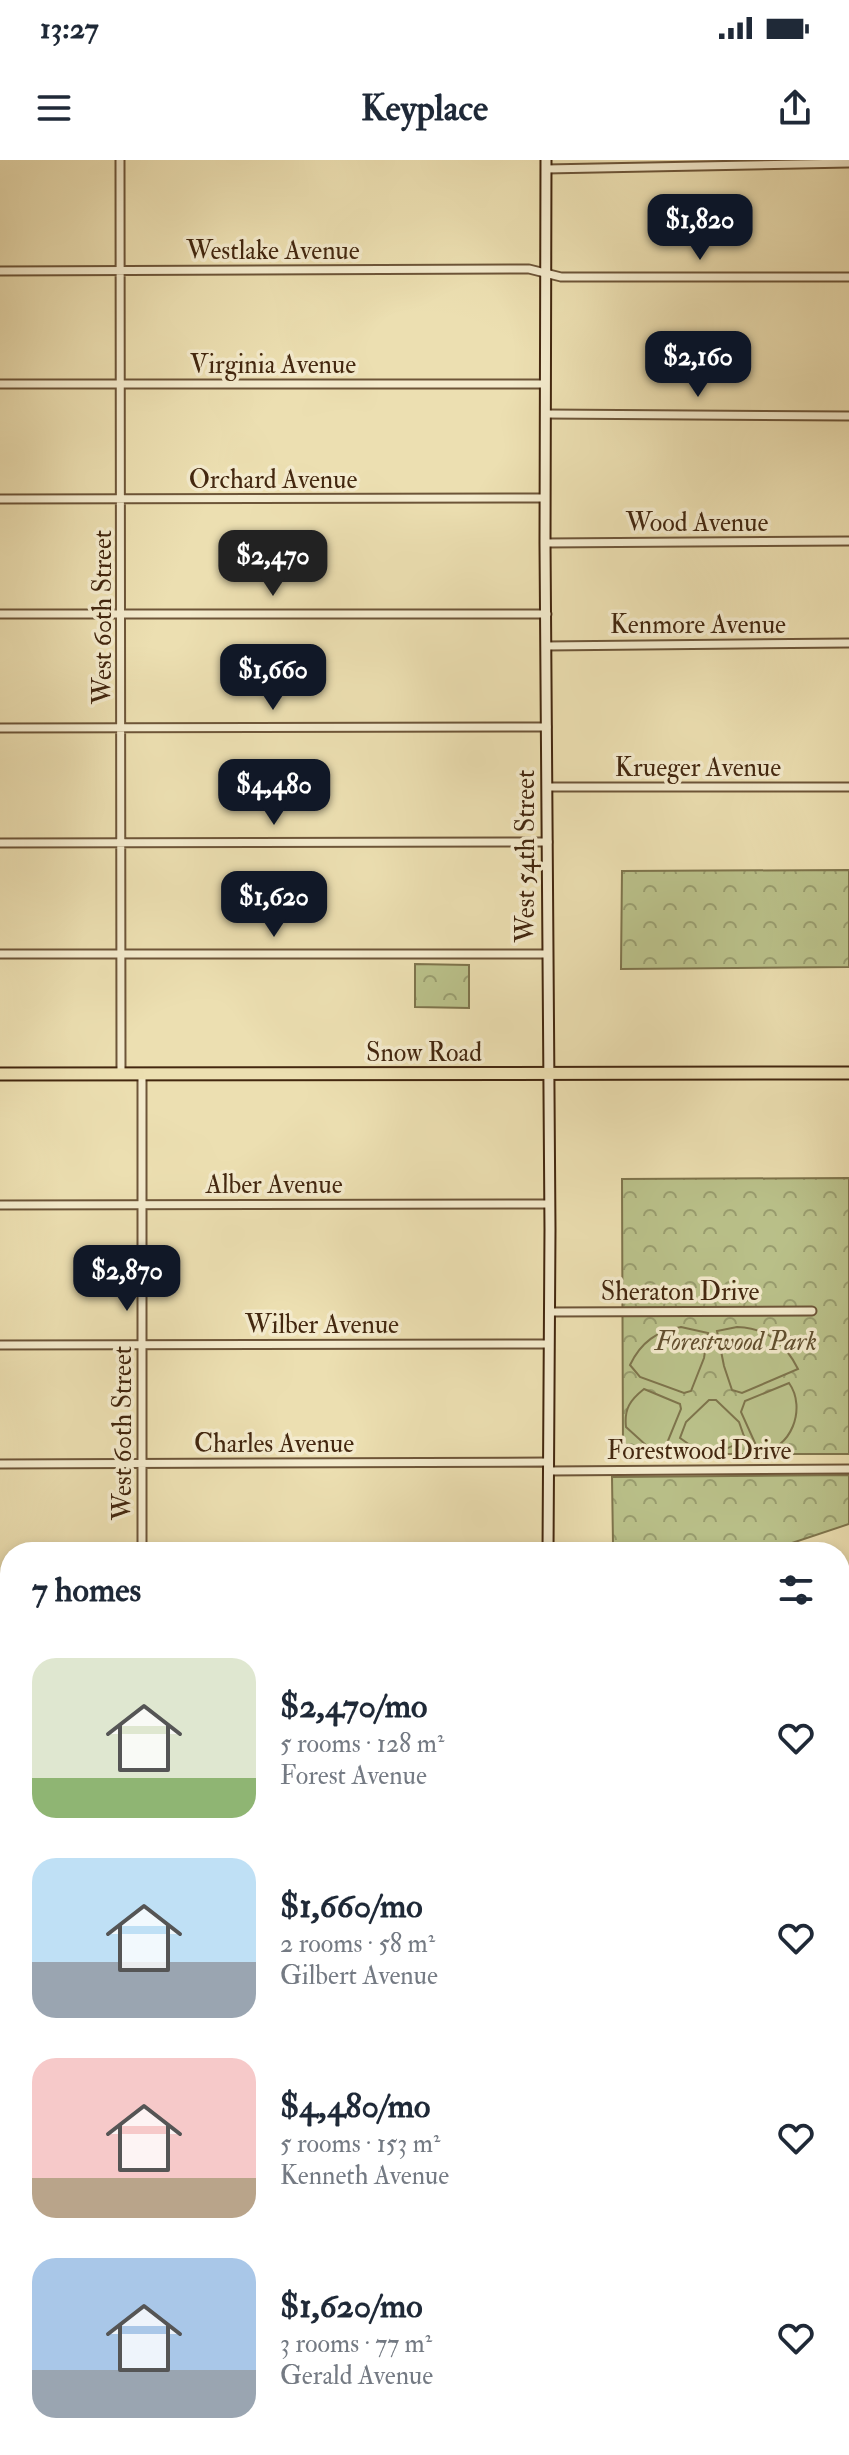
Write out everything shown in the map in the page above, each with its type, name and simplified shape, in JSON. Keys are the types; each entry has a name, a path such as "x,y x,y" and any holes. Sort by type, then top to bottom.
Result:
{"main road":[{"name":"Snow Road","path":"0,1074 849,1073"}],"street":[{"name":"West 60th Street","path":"120,160 121,1074"},
{"path":"546,164 849,163"},
{"name":"West 54th Street","path":"546,164 548,1542"},
{"name":"Westlake Avenue","path":"0,271 529,269 561,277 849,277"},
{"name":"Virginia Avenue","path":"0,384 545,384"},
{"path":"546,414 849,416"},
{"name":"Orchard Avenue","path":"0,499 545,498"},
{"name":"Wood Avenue","path":"545,543 849,541"},
{"path":"0,614 547,614"},
{"name":"Kenmore Avenue","path":"547,646 849,643"},
{"path":"0,728 547,727"},
{"name":"Krueger Avenue","path":"547,787 849,787"},
{"path":"0,843 548,842"},
{"path":"0,954 547,954"},
{"name":"West 60th Street","path":"142,1074 142,1542"},
{"name":"Alber Avenue","path":"0,1205 549,1204"},
{"name":"Sheraton Drive","path":"549,1312 812,1311"},
{"name":"Wilber Avenue","path":"0,1345 548,1344"},
{"name":"Charles Avenue","path":"0,1464 549,1467"},
{"name":"Forestwood Drive","path":"549,1467 849,1469"}],"green space":[{"path":"849,870 849,967 621,969 622,871"},
{"path":"415,964 469,965 469,1008 415,1007"},
{"name":"Forestwood Park","path":"849,1178 849,1454 623,1454 622,1179"},
{"path":"681,1327 708,1333 704,1358 691,1391 684,1393 640,1377 630,1365 639,1350 651,1339 664,1331"},
{"path":"737,1327 757,1330 774,1339 798,1369 742,1393 732,1390 717,1331"},
{"path":"789,1383 796,1404 793,1426 780,1444 759,1452 741,1412 745,1401"},
{"path":"644,1389 680,1404 681,1409 663,1453 648,1447 626,1427 629,1405"},
{"path":"709,1400 716,1400 739,1422 745,1439 712,1452 680,1438 686,1422"},
{"path":"849,1475 849,1524 795,1542 613,1542 612,1477"}]}
